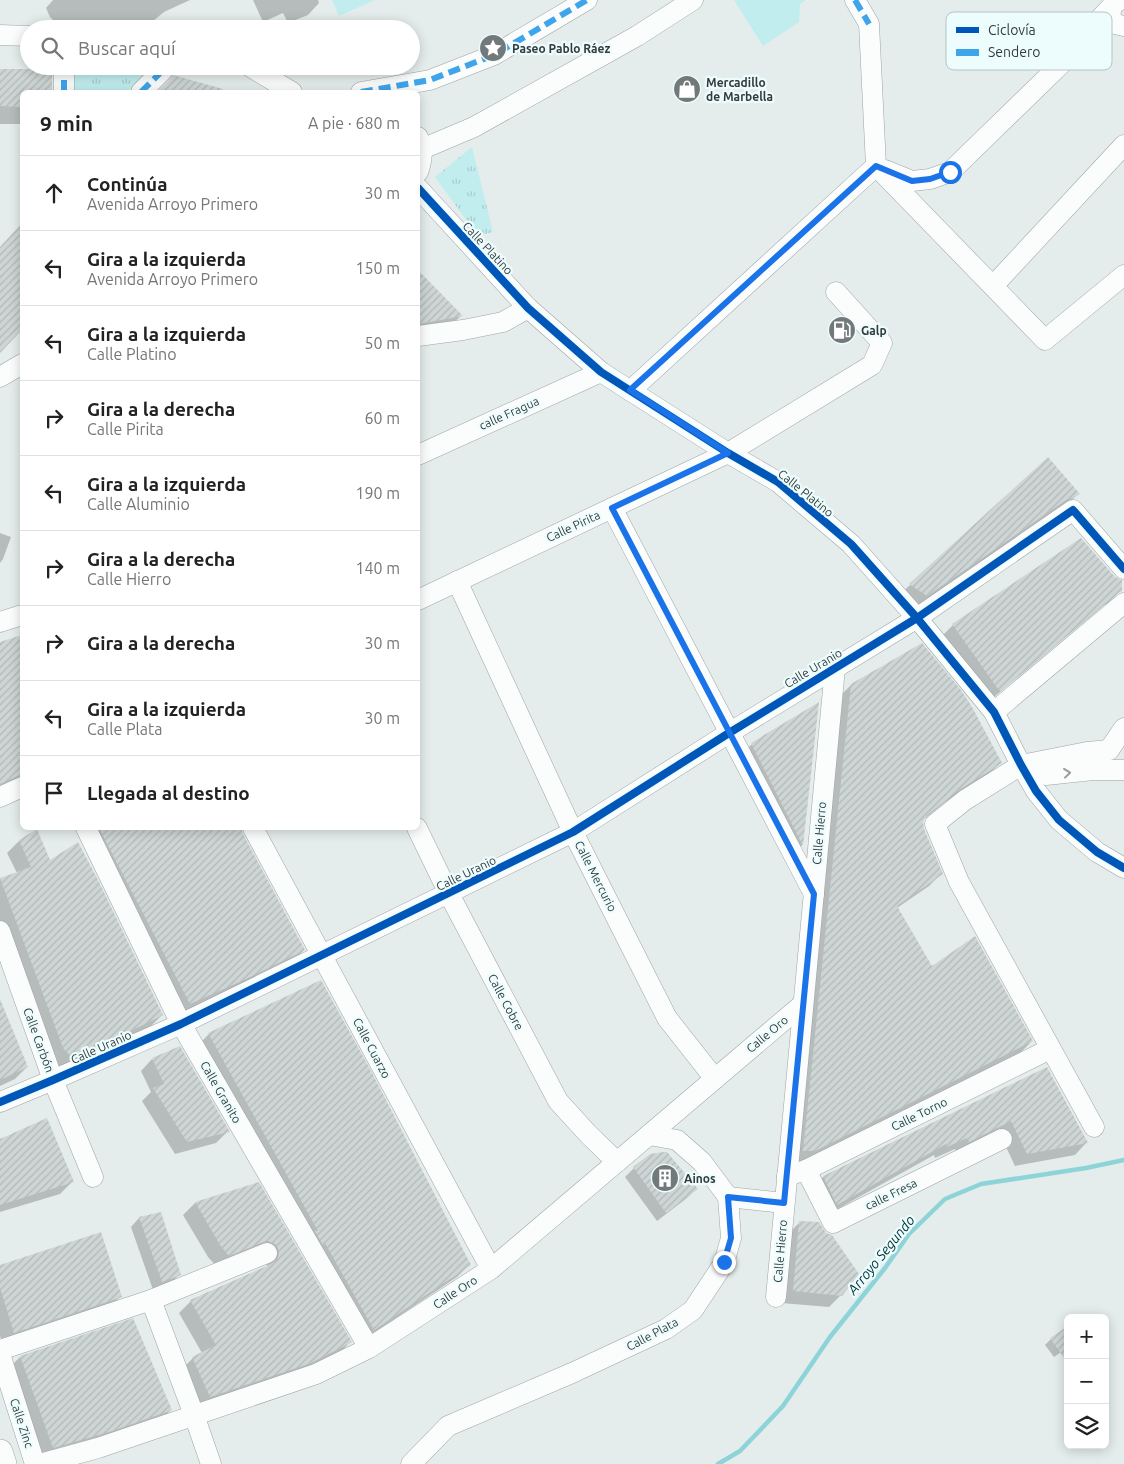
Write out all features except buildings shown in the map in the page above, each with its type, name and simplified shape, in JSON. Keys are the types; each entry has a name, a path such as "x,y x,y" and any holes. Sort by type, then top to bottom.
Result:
{"main road":[{"path":"0,1452 4,1464"}],"street":[{"path":"372,90 430,80 494,55 587,0"},
{"path":"420,167 420,143 474,127 637,36 693,0"},
{"path":"855,0 870,24 876,166 1045,340 1124,275"},
{"path":"1107,12 1118,2"},
{"path":"1112,19 1115,24 1122,26"},
{"path":"2,34 20,35"},
{"path":"876,166 912,181 930,179 950,172 1054,70"},
{"path":"64,75 64,90"},
{"path":"143,90 158,75"},
{"path":"264,75 289,90"},
{"path":"993,286 1124,145"},
{"path":"630,390 876,166"},
{"name":"Calle Platino","path":"420,190 528,308 601,372 728,453 778,482 851,544 917,618 994,712 1036,792 1059,820 1097,852 1124,868"},
{"name":"Calle Pirita","path":"420,599 728,453 872,365 882,343 836,292"},
{"path":"420,336 503,322 528,308"},
{"path":"0,378 20,365"},
{"name":"calle Fragua","path":"420,453 601,372"},
{"path":"612,508 728,733 814,894"},
{"name":"Calle Uranio","path":"0,1102 181,1024 573,832 728,733 917,618 1073,510 1124,569"},
{"name":"Calle Mercurio","path":"457,581 573,832 667,1018 714,1079"},
{"path":"994,712 1124,603"},
{"path":"0,622 20,616"},
{"name":"Calle Hierro","path":"776,1297 835,668"},
{"path":"1110,750 1124,728"},
{"path":"1094,1127 959,882 935,824 965,800 1021,765 1088,752 1110,750"},
{"path":"1110,750 1124,766"},
{"path":"1021,765 1046,775 1093,770 1124,770"},
{"path":"0,797 20,787"},
{"name":"Calle Granito","path":"87,830 181,1024 370,1348"},
{"name":"Calle Cuarzo","path":"254,830 491,1269"},
{"name":"Calle Cobre","path":"418,830 449,894 558,1101 617,1162"},
{"name":"Calle Carbón","path":"0,930 53,1080 93,1177"},
{"name":"Calle Oro","path":"40,1464 103,1456 194,1415 316,1374 370,1348 491,1269 803,1004"},
{"name":"Calle Torno","path":"787,1176 806,1170 1050,1049"},
{"path":"649,1135 677,1140 702,1162 728,1197 784,1203"},
{"name":"calle Fresa","path":"806,1170 833,1223 1002,1139"},
{"name":"Calle Plata","path":"411,1464 448,1426 572,1373 666,1329 693,1310 724,1262 731,1238 728,1197"},
{"path":"0,1352 151,1300 266,1253"},
{"path":"151,1300 211,1464"},
{"name":"Calle Zinc","path":"0,1352 35,1464"}],"green space":[{"path":"332,0 375,0 339,16"},
{"path":"734,0 806,0 800,4 799,22 763,46"},
{"path":"71,75 144,75 129,90 71,90"},
{"path":"472,147 493,232 478,236 435,177"}],"waterway":[{"name":"Arroyo Segundo","path":"718,1464 740,1451 783,1406 830,1337 885,1268 909,1234 945,1199 981,1184 1086,1168 1124,1160"}],"marked path":[{"path":"372,90 430,80 494,55 587,0"},
{"path":"855,0 869,24"},
{"path":"64,75 64,90"},
{"path":"143,90 158,75"}],"cycle path":[{"path":"420,190 528,308 601,372 728,453 778,482 851,544 917,618 994,712 1036,791 1059,820 1097,852 1124,868"},
{"path":"0,1102 181,1024 573,832 729,733 917,618 1073,510 1124,569"}],"place":[{"name":"Paseo Pablo Ráez","path":"493,48"},
{"name":"Mercadillo de Marbella","path":"687,89"},
{"name":"Galp","path":"842,330"},
{"name":"Ainos","path":"665,1178"}],"route":[{"path":"724,1262 731,1238 728,1197 784,1203 814,894 728,733 612,508 728,453 630,390 876,166 912,181 930,179 950,172"}]}
